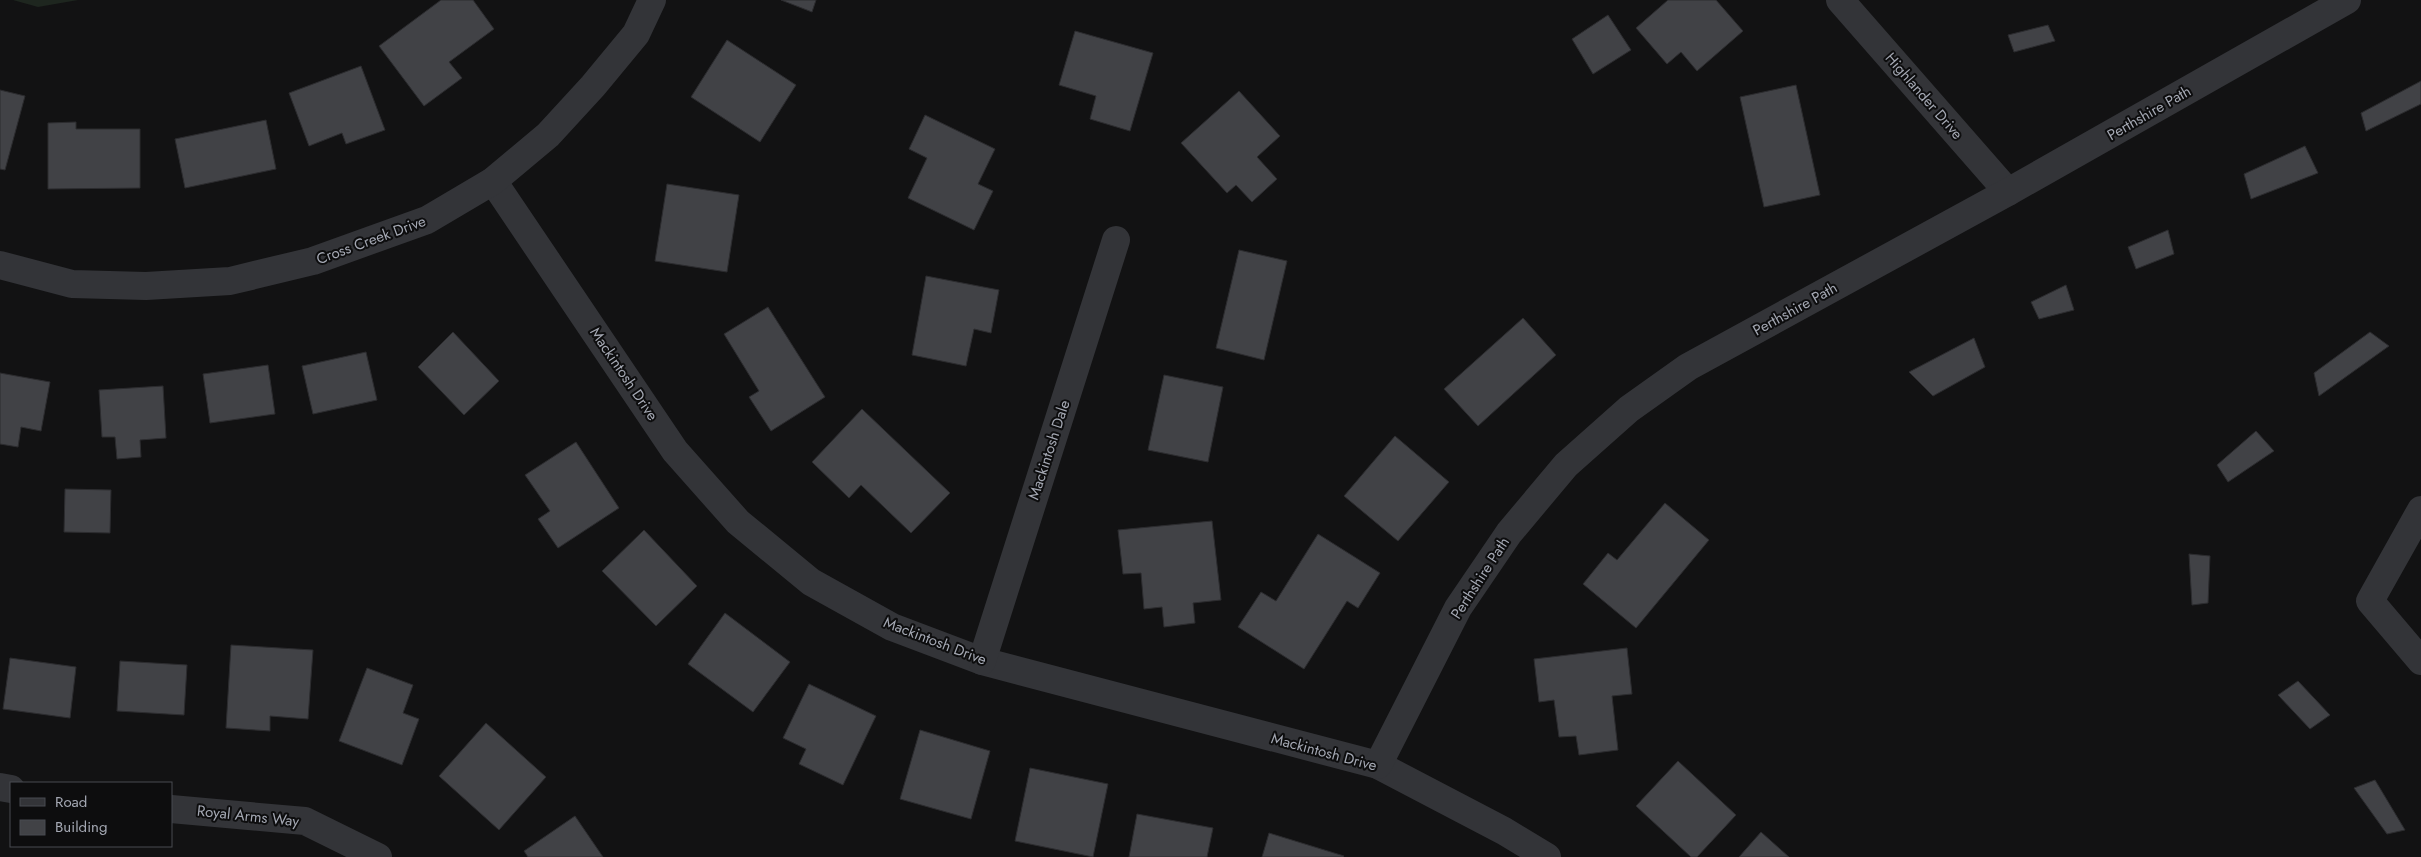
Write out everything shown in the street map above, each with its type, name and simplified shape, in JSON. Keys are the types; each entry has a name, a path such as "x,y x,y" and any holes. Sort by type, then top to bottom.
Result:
{"street":[{"name":"Cross Creek Drive","path":"0,265 72,284 146,286 230,281 313,261 427,220 493,181 548,135 593,86 636,34 652,0"},
{"name":"Highlander Drive","path":"1840,0 2008,192"},
{"name":"Perthshire Path","path":"1378,765 1458,608 1509,533 1566,465 1629,408 1688,368 2008,192 2347,0"},
{"name":"Mackintosh Drive","path":"493,181 675,451 738,522 811,582 892,627 982,661 1378,765 1504,831 1547,857"},
{"name":"Mackintosh Dale","path":"982,661 1116,240"},
{"path":"2421,510 2370,601 2421,661"},
{"name":"Royal Arms Way","path":"172,809 305,821 378,857"}],"shaded area":[{"path":"13,0 78,0 38,7"}],"building":[{"path":"441,0 473,0 494,29 449,62 462,78 424,106 379,46"},
{"path":"781,0 816,0 812,12"},
{"path":"1668,0 1716,0 1743,31 1697,71 1681,52 1667,64 1636,28"},
{"path":"1608,15 1631,50 1593,74 1572,39"},
{"path":"2048,25 2055,41 2014,52 2008,35"},
{"path":"1075,31 1153,53 1130,131 1090,119 1096,96 1059,85"},
{"path":"727,40 796,85 760,142 691,97"},
{"path":"361,66 385,130 346,144 342,133 309,146 289,93"},
{"path":"2421,81 2421,104 2366,131 2361,113"},
{"path":"1796,85 1820,195 1764,207 1740,97"},
{"path":"0,90 25,96 5,170 0,169"},
{"path":"1239,91 1280,136 1257,157 1277,179 1252,202 1236,185 1227,193 1181,143"},
{"path":"925,115 995,149 978,184 993,191 974,230 908,198 927,158 909,149"},
{"path":"266,120 276,169 185,188 175,139"},
{"path":"76,122 76,129 140,129 140,188 48,189 48,123"},
{"path":"2305,146 2318,173 2251,199 2244,174"},
{"path":"667,184 739,195 727,272 655,261"},
{"path":"2168,230 2174,254 2136,269 2128,247"},
{"path":"1239,250 1287,261 1264,360 1216,348"},
{"path":"926,276 999,290 991,333 974,329 966,366 912,355"},
{"path":"2066,285 2074,310 2039,319 2031,302"},
{"path":"768,307 825,397 771,431 749,397 759,391 724,334"},
{"path":"1523,318 1556,355 1478,426 1444,389"},
{"path":"453,332 499,381 464,415 418,367"},
{"path":"2370,332 2389,346 2319,396 2314,373"},
{"path":"1974,338 1985,367 1933,396 1909,372"},
{"path":"366,352 377,400 313,414 302,366"},
{"path":"268,365 275,414 210,423 203,374"},
{"path":"0,373 50,382 41,431 21,427 18,447 0,444"},
{"path":"1164,375 1223,387 1208,462 1148,450"},
{"path":"163,386 166,438 140,440 141,457 117,459 115,437 102,437 99,390"},
{"path":"862,409 950,493 911,533 861,485 849,498 812,462"},
{"path":"2256,431 2274,451 2228,482 2217,465"},
{"path":"1395,436 1449,482 1398,541 1344,496"},
{"path":"576,442 619,508 558,548 538,519 550,511 525,475"},
{"path":"65,489 111,490 110,533 64,532"},
{"path":"1665,503 1709,540 1636,628 1583,584 1608,553 1617,560"},
{"path":"1212,521 1221,600 1193,603 1195,623 1164,627 1162,607 1144,609 1141,573 1123,574 1118,530"},
{"path":"644,530 697,586 656,626 602,571"},
{"path":"1318,534 1380,573 1358,608 1347,601 1304,669 1238,627 1261,592 1276,601"},
{"path":"2189,554 2210,556 2208,603 2192,605"},
{"path":"725,613 790,662 753,712 688,664"},
{"path":"231,645 313,650 308,719 270,716 270,731 226,728"},
{"path":"1627,648 1632,694 1612,696 1618,750 1579,755 1576,736 1559,737 1554,700 1539,702 1534,659"},
{"path":"10,658 76,667 70,718 3,709"},
{"path":"120,661 187,665 184,715 117,711"},
{"path":"367,668 413,685 403,713 419,719 402,765 339,741"},
{"path":"2298,681 2330,715 2310,729 2278,695"},
{"path":"809,684 876,716 843,785 799,764 806,749 783,738"},
{"path":"486,723 546,777 499,830 439,776"},
{"path":"920,730 990,751 971,819 900,799"},
{"path":"1678,761 1736,815 1697,857 1691,857 1636,806"},
{"path":"1030,768 1108,784 1093,857 1015,841"},
{"path":"2375,780 2405,830 2387,834 2354,788"},
{"path":"1137,814 1213,828 1207,857 1129,857"},
{"path":"575,816 603,857 528,857 524,851"},
{"path":"1761,832 1789,857 1739,857"},
{"path":"1269,833 1344,856 1262,857"}]}
